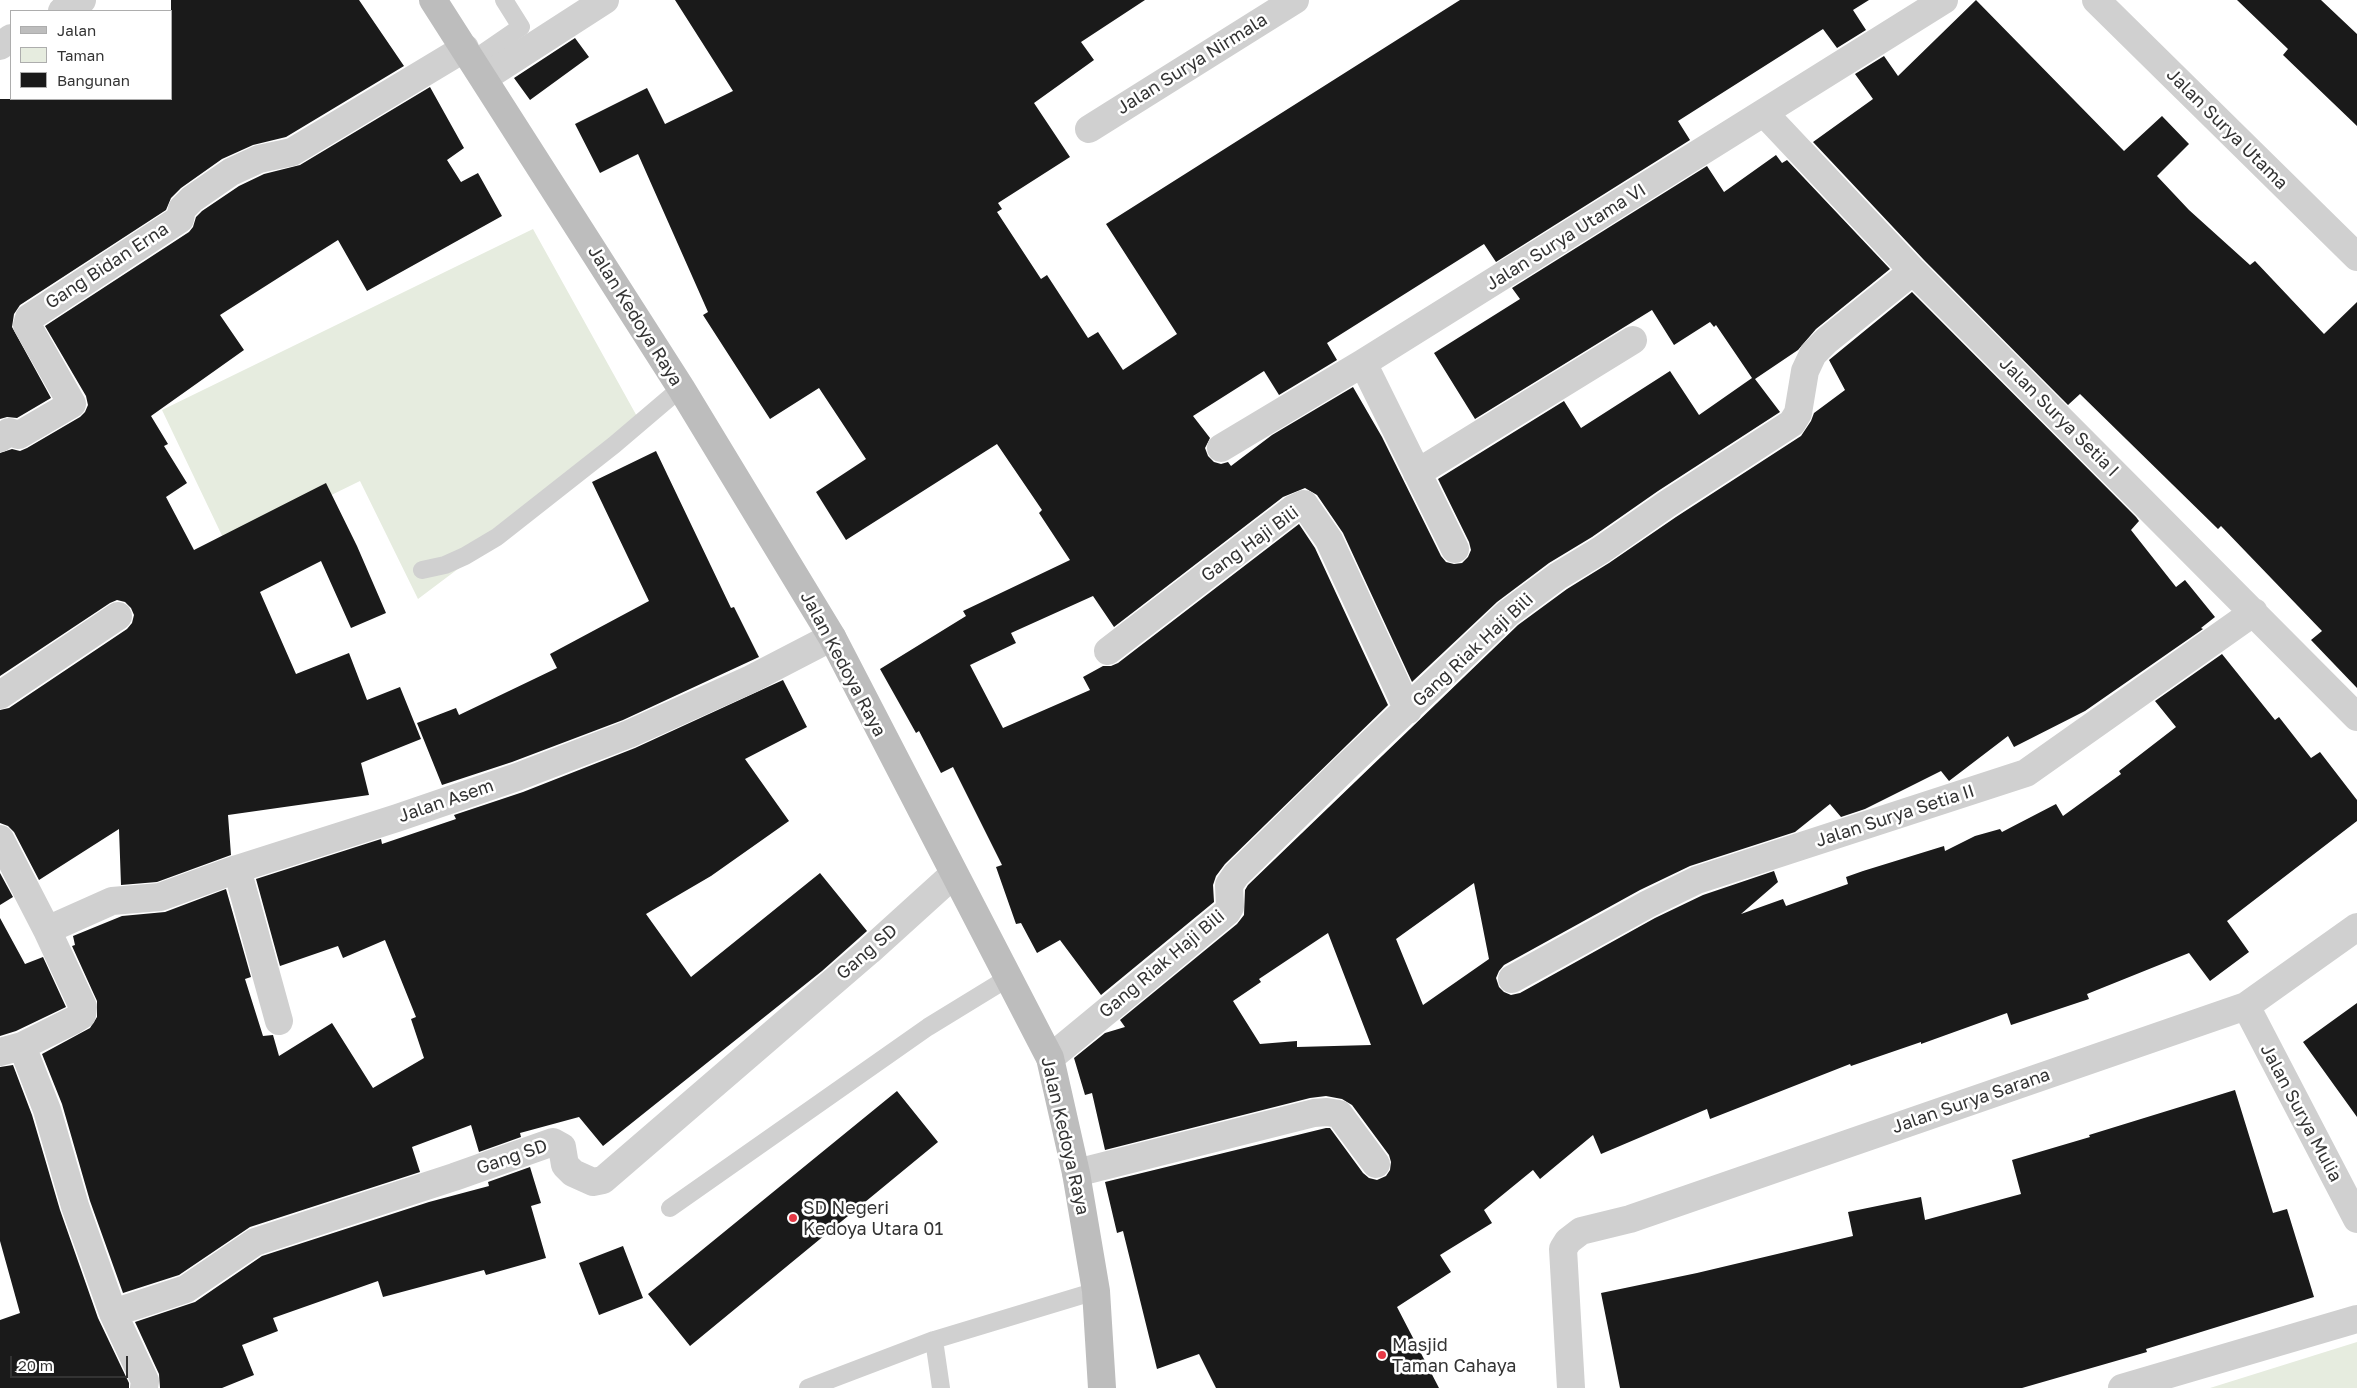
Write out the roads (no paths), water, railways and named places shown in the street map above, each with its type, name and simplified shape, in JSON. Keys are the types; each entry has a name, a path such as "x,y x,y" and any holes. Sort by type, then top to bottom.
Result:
{"street":[{"path":"64,10 82,0"},
{"name":"Jalan Kedoya Raya","path":"434,0 681,388 832,637 1050,1058 1076,1173 1096,1290 1102,1388"},
{"path":"474,62 605,0"},
{"name":"Jalan Surya Nirmala","path":"1089,129 1295,0"},
{"name":"Jalan Surya Utama VI","path":"1221,448 1363,363 1944,0"},
{"name":"Jalan Surya Utama","path":"2096,0 2357,257"},
{"name":"Gang Bidan Erna","path":"0,438 9,432 19,435 72,404 27,325 28,318 180,219 182,209 192,199 231,172 258,159 292,152 474,62"},
{"name":"Jalan Surya Setia I","path":"1764,113 1913,271 2357,717"},
{"name":"Gang Riak Haji Bili","path":"1050,1058 1227,912 1230,907 1229,885 1236,875 1508,613 1536,591 1792,423 1798,413 1805,371 1813,354 1826,341 1913,271"},
{"path":"1417,473 1633,340"},
{"path":"1363,363 1455,549"},
{"name":"Gang Haji Bili","path":"1108,651 1293,509 1304,504 1329,540 1408,710"},
{"name":"Jalan Surya Setia II","path":"1512,979 1648,904 1697,880 2026,773 2254,612"},
{"path":"0,695 118,616"},
{"name":"Jalan Asem","path":"47,930 112,901 160,897 237,869 397,818 629,734 751,679 832,637"},
{"path":"0,839 47,930 83,1007 82,1015 11,1049 47,1110 75,1206 113,1313 145,1381 144,1388"},
{"path":"237,869 279,1021"},
{"name":"Gang SD","path":"113,1313 186,1289 255,1242 454,1178 553,1142 562,1147 565,1165 573,1173 593,1182 603,1180 869,951 954,874"},
{"name":"Jalan Surya Sarana","path":"1571,1388 1563,1263 1564,1249 1568,1240 1581,1231 1630,1219 2246,1006 2357,927"},
{"name":"Jalan Surya Mulia","path":"2246,1006 2357,1219"},
{"path":"1076,1173 1314,1113 1327,1112 1339,1114 1376,1164"},
{"path":"2122,1388 2176,1381 2357,1319"}],"lane":[{"path":"474,62 521,27 504,0"},
{"path":"422,570 445,565 465,556 497,537 591,464 681,388"},
{"path":"670,1208 928,1027 1008,978"},
{"path":"808,1388 934,1340 1096,1290"},
{"path":"934,1340 941,1388"}],"place":[{"name":"SD Negeri Kedoya Utara 01","path":"793,1218"},
{"name":"Masjid Taman Cahaya","path":"1382,1355"}]}
